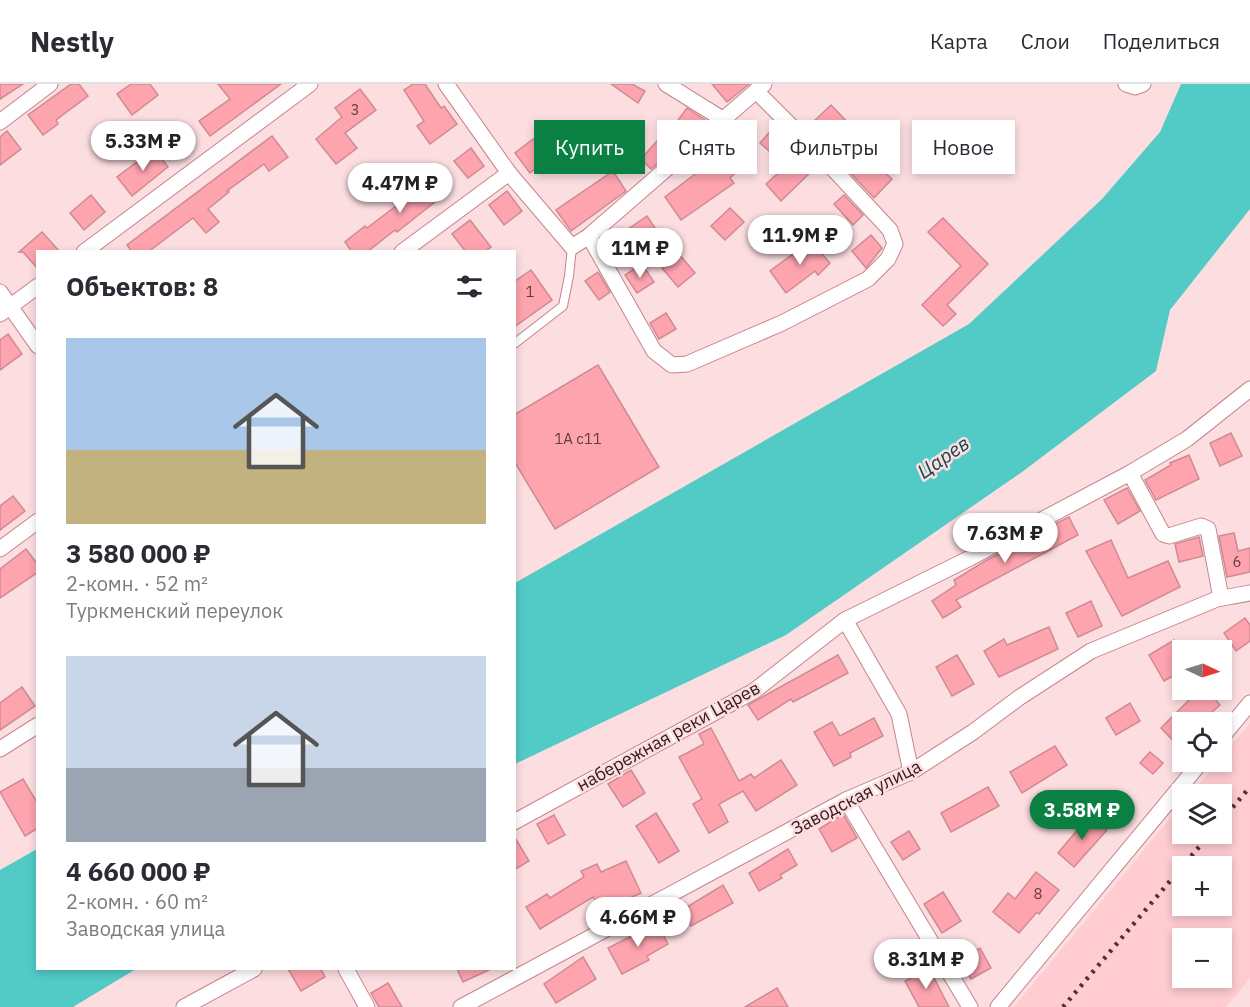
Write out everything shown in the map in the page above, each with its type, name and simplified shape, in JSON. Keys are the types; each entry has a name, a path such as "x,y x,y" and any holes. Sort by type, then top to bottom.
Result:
{"street":[{"path":"0,122 50,84"},
{"path":"87,250 310,84"},
{"path":"446,84 509,173 572,247 589,236 661,174"},
{"path":"589,236 654,351 672,365 687,364 782,323 868,279 888,259 895,244 890,230 760,87 724,120 666,84"},
{"path":"1126,84 1136,87 1143,84"},
{"path":"405,250 509,173"},
{"path":"5,310 36,287"},
{"path":"0,292 5,310 36,344"},
{"name":"набережная реки Царев","path":"516,821 754,691 845,620 970,558 1130,473 1187,438 1250,389"},
{"path":"1130,473 1163,534 1169,536 1201,526 1208,529 1221,598"},
{"path":"0,549 36,523"},
{"name":"Заводская улица","path":"461,1007 846,800 911,772 1091,651 1221,598 1250,593"},
{"path":"845,620 899,714 911,772"},
{"path":"1232,724 1250,702"},
{"path":"0,749 36,725"},
{"path":"998,1007 1193,772"},
{"path":"846,800 970,1007"},
{"path":"184,1007 252,970"},
{"path":"347,970 367,1007"}],"lane":[{"path":"516,342 563,306 572,247"}],"shaded area":[{"path":"1250,723 1250,978 1226,1007 1014,1007 1172,816 1172,844 1232,844 1232,784 1199,784 1209,772 1232,772 1232,745"}],"water":[{"name":"Царев","path":"1181,84 1250,84 1250,209 1170,310 1156,371 1022,472 786,635 516,764 516,582 969,324 1102,199 1160,132"},
{"path":"36,850 36,970 134,970 73,1007 0,1007 0,870"}],"building":[{"path":"0,84 23,84 0,99"},
{"path":"71,84 79,84 88,96 56,120 58,124 43,135 28,115"},
{"path":"131,84 150,84 158,95 132,115 117,94"},
{"path":"218,84 281,84 210,136 199,121 230,99"},
{"path":"413,84 425,84 441,108 444,106 457,124 430,144 417,126 424,121 404,90"},
{"path":"611,84 632,84 645,91 638,103"},
{"path":"712,84 749,84 727,102"},
{"path":"360,89 376,110 345,133 357,148 336,164 316,139 342,117 335,108"},
{"path":"831,105 845,120 815,120"},
{"path":"687,108 705,120 678,120"},
{"path":"7,131 21,149 0,165 0,137"},
{"path":"769,133 769,151 760,143"},
{"path":"272,136 288,157 269,171 264,164 227,191 229,192 208,209 219,222 206,233 193,218 151,250 131,250 127,245"},
{"path":"533,139 534,170 530,173 515,153"},
{"path":"657,141 657,164 651,169 645,163 645,154"},
{"path":"471,148 484,166 468,178 454,161"},
{"path":"154,149 168,167 132,196 117,177"},
{"path":"434,171 450,190 397,232 395,230 370,250 351,250 345,242 417,190 414,187"},
{"path":"609,174 615,174 626,191 571,231 556,210"},
{"path":"695,174 734,174 730,178 734,183 681,220 665,197"},
{"path":"777,174 809,174 781,201 766,184"},
{"path":"852,174 887,174 892,179 874,198"},
{"path":"507,191 522,211 504,225 489,205"},
{"path":"91,195 105,212 84,230 70,213"},
{"path":"844,195 863,215 853,225 834,204"},
{"path":"730,208 744,222 725,240 711,226"},
{"path":"647,216 661,237 635,255 621,234"},
{"path":"943,218 988,264 947,305 956,314 943,326 922,305 961,266 928,232"},
{"path":"470,220 491,247 487,250 464,250 452,234"},
{"path":"42,232 58,250 36,250 36,267 23,252 19,252"},
{"path":"871,235 882,248 866,268 852,251"},
{"path":"807,237 830,263 818,275 815,271 786,293 770,271 797,251 794,248"},
{"path":"679,254 695,273 678,287 662,268"},
{"path":"642,264 654,282 637,293 625,275"},
{"path":"531,270 552,300 516,326 516,281"},
{"path":"598,272 610,292 599,300 585,281"},
{"path":"666,313 676,329 659,339 650,323"},
{"path":"8,334 22,354 0,370 0,340"},
{"path":"598,365 659,467 555,529 516,464 516,414"},
{"path":"1231,433 1242,456 1220,466 1210,443"},
{"path":"1189,455 1199,479 1156,500 1145,480 1171,465 1170,463"},
{"path":"1127,488 1140,511 1118,524 1104,500"},
{"path":"13,496 25,511 0,530 0,506"},
{"path":"1069,517 1078,535 956,600 961,607 943,618 932,601 956,585 954,580"},
{"path":"1234,533 1238,551 1250,548 1250,572 1227,577 1219,536"},
{"path":"1199,537 1203,556 1179,562 1175,544"},
{"path":"1111,540 1128,578 1168,561 1180,587 1122,616 1086,551"},
{"path":"26,549 36,562 36,573 0,598 0,569"},
{"path":"1091,601 1102,626 1078,637 1066,613"},
{"path":"1245,618 1250,625 1250,641 1236,651 1232,640 1229,640 1224,633"},
{"path":"1049,627 1058,649 999,677 984,651 1004,639 1007,645"},
{"path":"1172,641 1172,677 1164,681 1149,655"},
{"path":"838,655 848,673 793,702 791,699 758,720 748,705"},
{"path":"957,655 974,684 952,696 936,667"},
{"path":"22,687 35,706 0,730 0,703"},
{"path":"1189,700 1216,700 1220,705 1212,712 1177,712"},
{"path":"1130,703 1140,721 1116,735 1106,718"},
{"path":"1172,717 1172,740 1161,728"},
{"path":"874,718 883,736 850,753 851,757 834,766 814,732 832,722 840,736"},
{"path":"711,728 739,781 751,774 754,778 781,760 797,785 756,811 743,791 719,804 728,822 709,833 693,804 702,799 679,757 704,744 699,734"},
{"path":"1055,746 1067,765 1022,793 1010,772"},
{"path":"1150,752 1163,763 1153,774 1140,763"},
{"path":"631,770 645,793 623,807 608,784"},
{"path":"23,779 36,801 36,829 25,836 0,792"},
{"path":"988,787 999,806 951,832 941,813"},
{"path":"656,813 679,851 659,863 636,826"},
{"path":"843,814 857,838 832,852 819,829"},
{"path":"554,815 565,835 548,844 537,824"},
{"path":"1090,815 1107,830 1074,867 1058,853"},
{"path":"909,831 920,849 903,860 891,842"},
{"path":"516,839 529,861 516,869"},
{"path":"788,849 797,865 780,875 782,878 759,891 749,873"},
{"path":"626,861 641,893 600,911 593,897 540,929 526,907 547,894 550,898 584,877 581,871 597,864 601,872"},
{"path":"1036,872 1059,890 1019,933 993,912 1008,893 1015,899"},
{"path":"723,885 733,903 691,926 682,910"},
{"path":"943,892 961,921 942,933 924,904"},
{"path":"657,923 668,944 647,956 649,960 622,974 608,948"},
{"path":"980,948 991,968 971,979 960,960"},
{"path":"583,957 596,979 556,1003 544,984"},
{"path":"929,968 949,1007 919,1007 905,981"},
{"path":"289,970 322,970 325,977 301,991"},
{"path":"457,970 489,970 463,982"},
{"path":"388,983 402,1007 379,1007 371,993"},
{"path":"777,988 788,1007 745,1007"}],"railway":[{"path":"1232,808 1250,787"},
{"path":"1063,1007 1202,844"}]}
